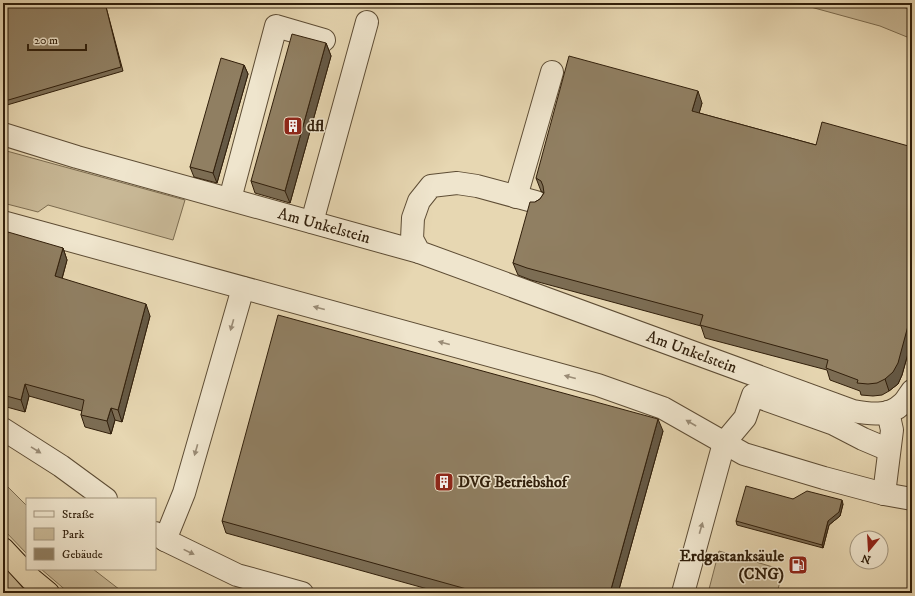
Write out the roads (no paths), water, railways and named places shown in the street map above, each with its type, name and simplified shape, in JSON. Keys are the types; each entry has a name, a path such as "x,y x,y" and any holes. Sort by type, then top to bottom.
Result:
{"highway":[{"path":"3,549 31,579 48,593"}],"street":[{"path":"312,222 367,22"},
{"path":"230,199 276,26 324,40"},
{"path":"419,252 412,239 413,218 419,201 431,186 457,183 477,186 526,199 552,72"},
{"name":"Am Unkelstein","path":"3,134 77,157 419,252 853,411 870,414 888,412"},
{"path":"3,222 598,385 663,408 744,454 824,478 884,494 912,499"},
{"path":"243,288 184,493 160,537 237,575 302,593"},
{"path":"884,494 892,430 888,412 902,405 912,391"},
{"path":"683,593 724,443 745,418 753,395 834,424 863,439 890,450"},
{"path":"3,429 60,466 105,498"}],"place":[{"name":"dfl","path":"293,126"},
{"name":"DVG Betriebshof","path":"444,482"},
{"name":"Erdgastanksäule (CNG)","path":"798,565"}]}
